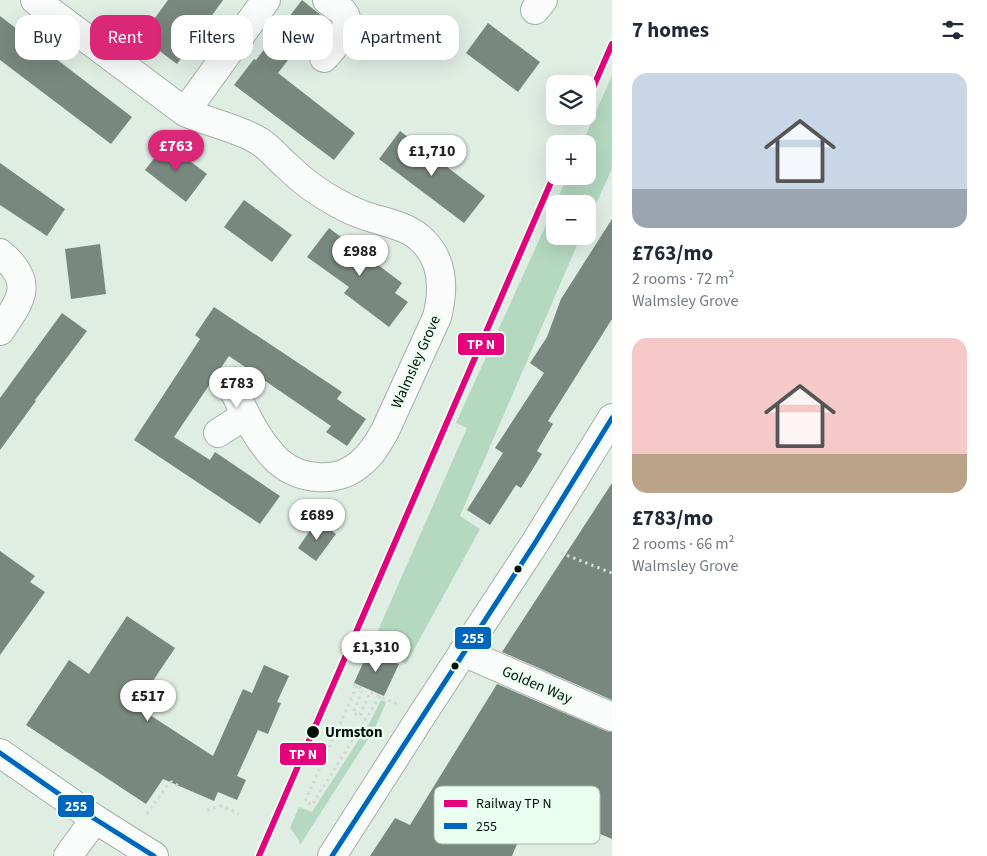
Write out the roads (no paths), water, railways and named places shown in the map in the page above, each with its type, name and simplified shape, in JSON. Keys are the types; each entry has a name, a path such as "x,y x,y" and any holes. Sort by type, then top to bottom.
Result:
{"street":[{"name":"Walmsley Grove","path":"35,0 185,112 254,138 318,192 363,215 405,229 421,238 432,252 438,266 442,282 442,300 437,317 385,431 374,449 361,463 345,474 327,477 310,477 294,472 278,461 266,446 241,404 218,433"},
{"path":"185,112 266,0"},
{"path":"327,0 343,12 347,20 346,29 333,46"},
{"path":"0,253 13,265 21,277 22,288 19,300 12,314 0,331"},
{"path":"332,856 535,542 612,418"},
{"name":"Golden Way","path":"463,652 612,717"},
{"path":"0,753 95,819 154,856"},
{"path":"68,856 95,819"}],"place":[{"name":"Urmston","path":"313,732"}]}
